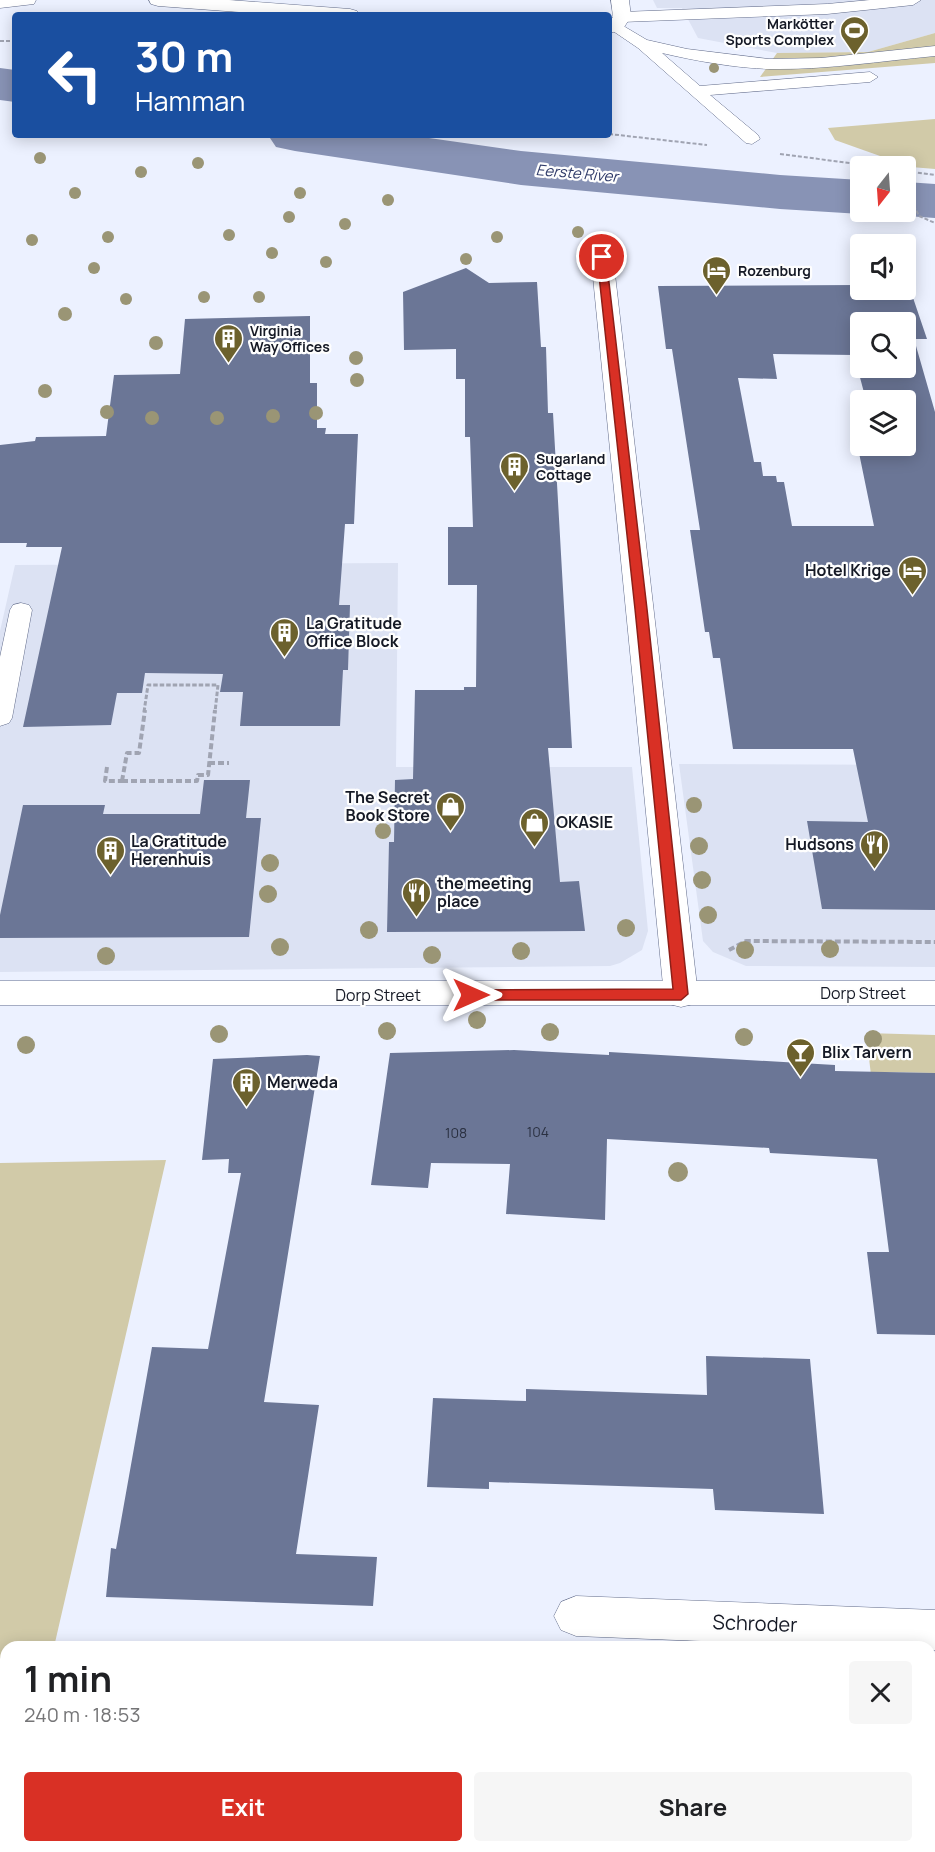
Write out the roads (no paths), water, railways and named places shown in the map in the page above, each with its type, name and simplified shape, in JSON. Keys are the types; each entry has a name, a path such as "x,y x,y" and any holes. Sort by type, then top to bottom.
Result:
{"street":[{"path":"0,2 27,0"},
{"path":"158,0 312,12"},
{"path":"602,257 681,994"},
{"name":"Dorp Street","path":"0,993 935,993"},
{"name":"Schroder","path":"576,1616 935,1630"}],"lane":[{"path":"617,18 827,9 913,0"},
{"path":"617,18 642,44 752,139"},
{"path":"642,44 687,54 769,64 821,63 935,51"},
{"path":"696,91 870,77"},
{"path":"0,718 21,610"}],"waterway":[{"name":"Eerste River","path":"0,84 12,86"},
{"name":"Eerste River","path":"316,138 521,168 850,196"},
{"name":"Eerste River","path":"916,200 935,201"}],"place":[{"name":"Markötter Sports Complex","path":"855,56"},
{"name":"Rozenburg","path":"717,296"},
{"name":"Virginia Way Offices","path":"229,364"},
{"name":"Sugarland Cottage","path":"515,492"},
{"name":"Hotel Krige","path":"912,596"},
{"name":"La Gratitude Office Block","path":"285,658"},
{"name":"The Secret Book Store","path":"451,832"},
{"name":"OKASIE","path":"535,848"},
{"name":"Hudsons","path":"875,870"},
{"name":"La Gratitude Herenhuis","path":"110,876"},
{"name":"the meeting place","path":"416,918"},
{"name":"Blix Tarvern","path":"801,1078"},
{"name":"Merweda","path":"246,1108"}]}
